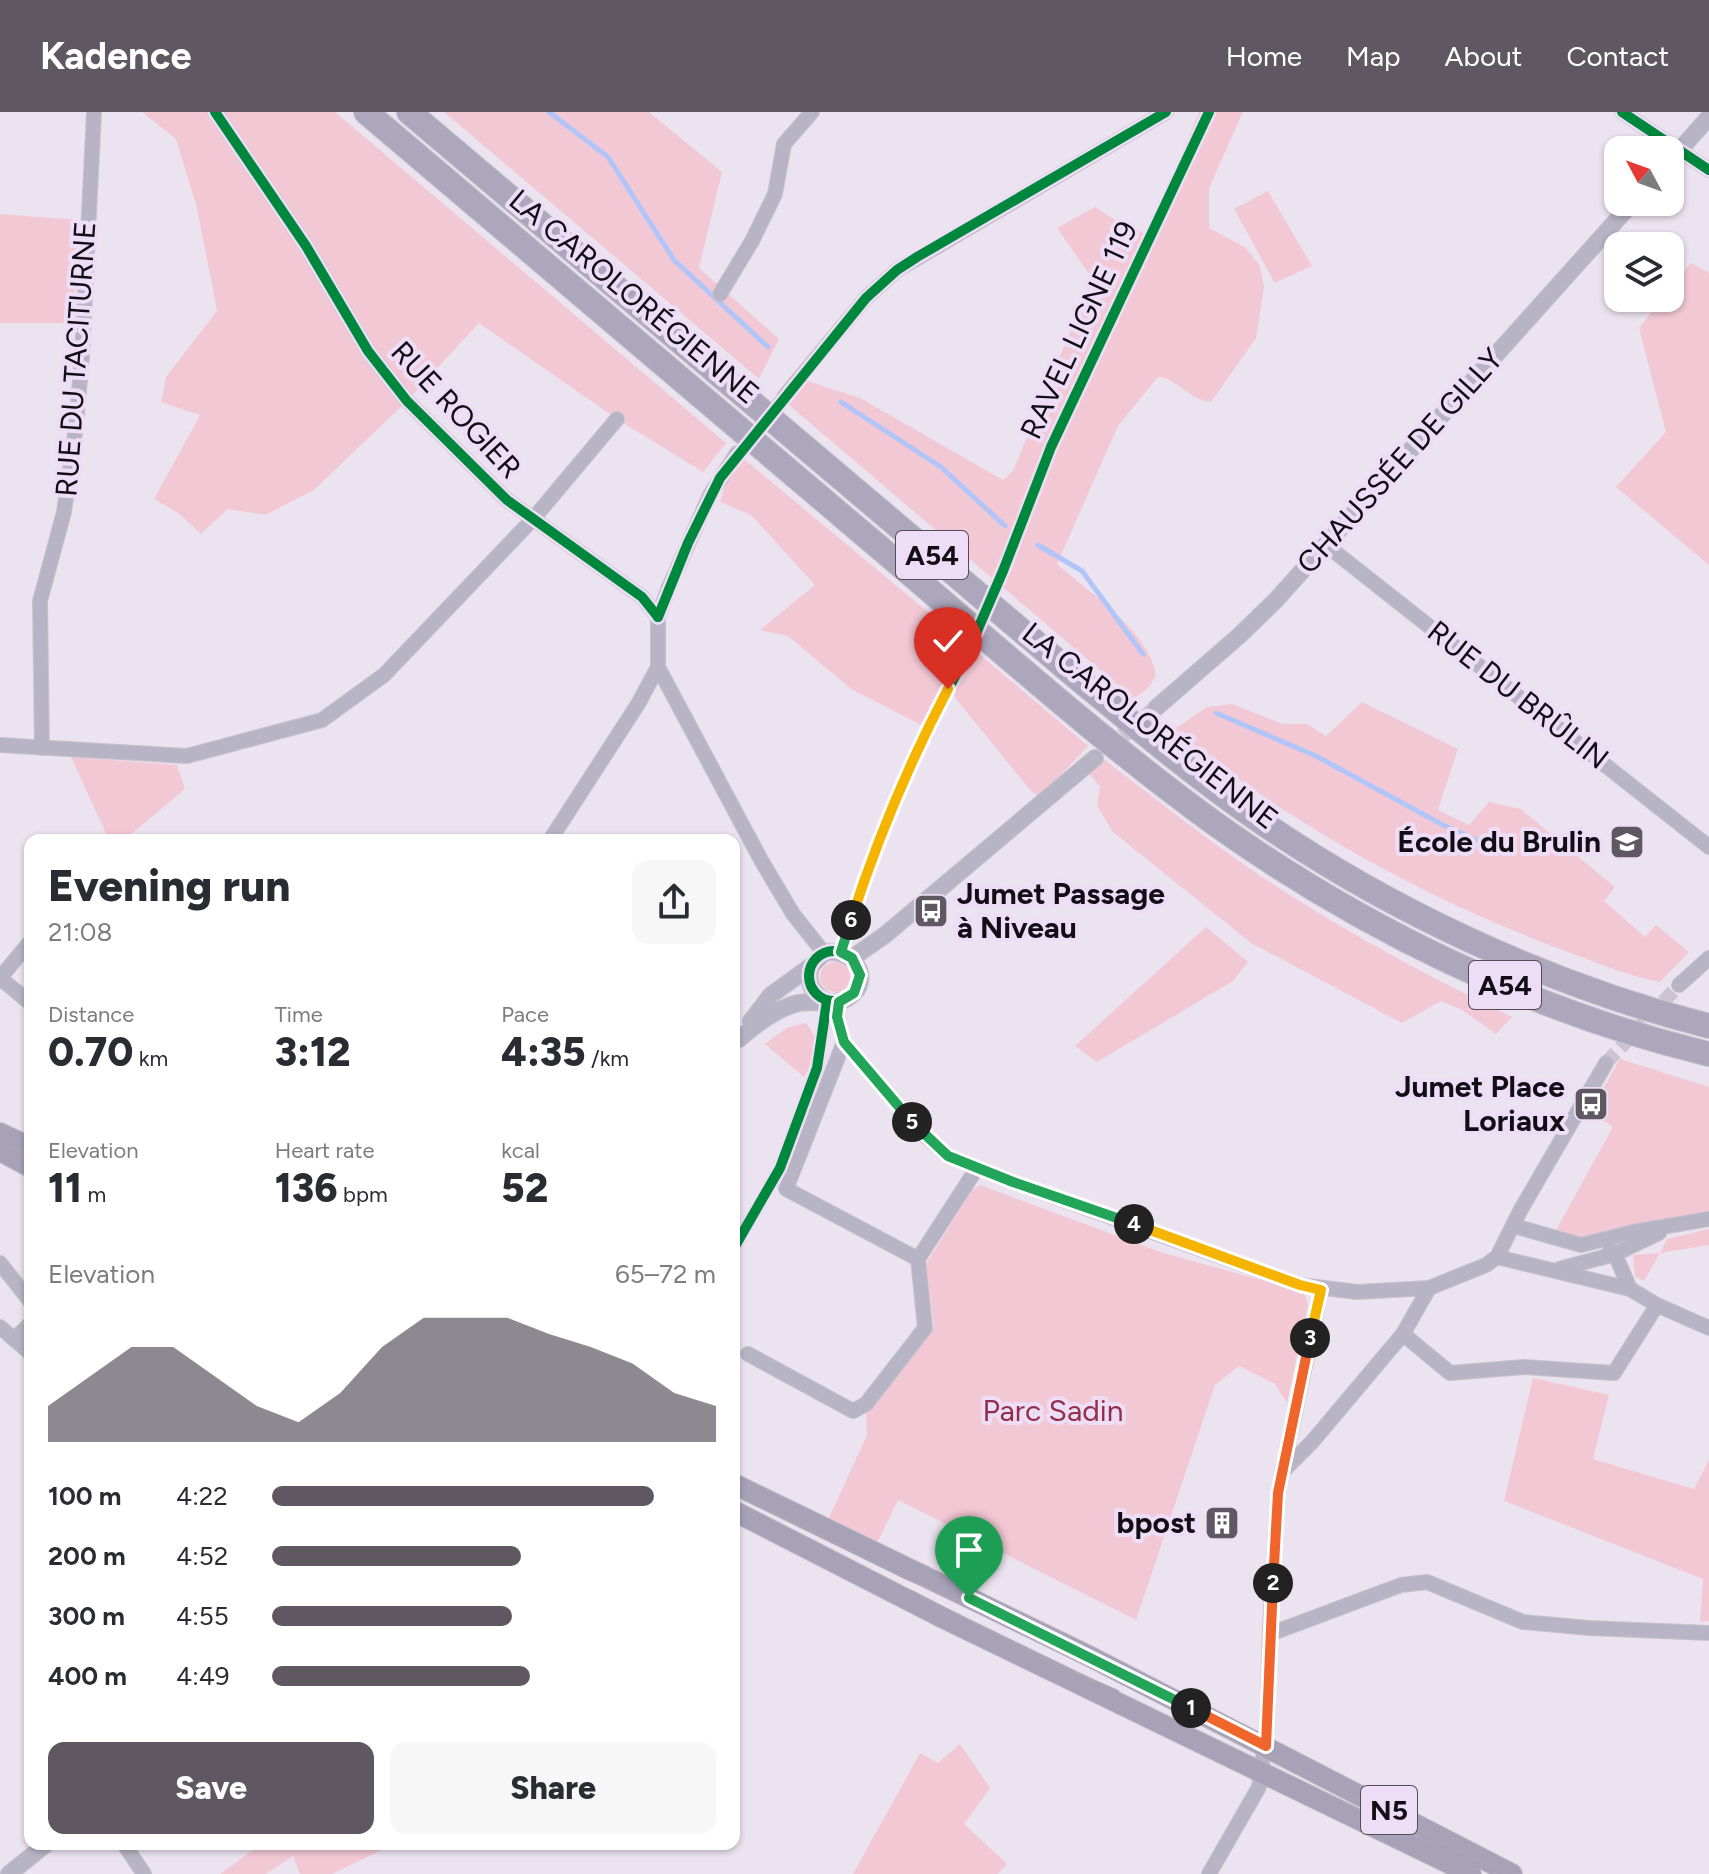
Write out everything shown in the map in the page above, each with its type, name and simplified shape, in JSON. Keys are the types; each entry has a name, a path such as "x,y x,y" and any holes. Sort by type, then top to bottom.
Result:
{"highway":[{"name":"LA CAROLORÉGIENNE","path":"366,112 1057,697 1214,822 1362,916 1465,967 1571,1012 1655,1041 1709,1054"},
{"name":"LA CAROLORÉGIENNE","path":"409,112 1075,676 1247,812 1375,892 1489,949 1583,986 1704,1025"},
{"path":"1655,1041 1709,1069"}],"main road":[{"path":"0,1133 24,1144"},
{"path":"0,1151 24,1164"},
{"name":"N5","path":"740,1487 1089,1656 1471,1874"},
{"name":"N5","path":"740,1514 943,1618 1264,1757 1512,1874"}],"street":[{"name":"RUE DU TACITURNE","path":"42,748 40,601 64,512 76,426 94,112"},
{"name":"RUE ROGIER","path":"215,112 306,246 378,364 407,401 507,500 642,597 658,617"},
{"path":"720,294 752,241 775,194 784,144 812,112"},
{"path":"784,397 866,298 897,270 1166,112"},
{"path":"1622,112 1652,136"},
{"path":"1684,145 1709,117"},
{"path":"1684,159 1709,170"},
{"name":"CHAUSSÉE DE GILLY","path":"1156,708 1240,635 1326,545 1620,216"},
{"path":"0,745 187,756 322,720 384,675 533,519 617,419"},
{"path":"737,453 710,495 658,617 658,667 761,860 793,914 824,953"},
{"name":"RUE DU BRÛLIN","path":"1326,545 1709,847"},
{"path":"554,834 638,704 658,667"},
{"path":"852,958 885,935 1095,758"},
{"path":"24,949 0,978 24,998"},
{"path":"740,1037 771,995 824,953 841,952 852,958 858,967 859,984 849,997 799,1003 783,1009 766,1017 740,1039"},
{"path":"1679,985 1709,958"},
{"path":"811,966 810,986 815,994 833,1001"},
{"path":"833,1001 844,1042 920,1131 948,1156 1321,1290 1357,1292 1429,1288 1486,1265 1497,1257 1583,1099 1606,1063"},
{"path":"844,1042 786,1189 918,1259"},
{"path":"748,1354 853,1411 866,1404 925,1328 918,1259 977,1168"},
{"path":"1514,1226 1581,1245 1709,1219"},
{"path":"1558,1270 1615,1254 1678,1225"},
{"path":"1599,1240 1615,1254 1630,1289"},
{"path":"1497,1257 1630,1289 1709,1328"},
{"path":"0,1263 24,1293"},
{"path":"1282,1472 1312,1442 1403,1334 1429,1288"},
{"path":"1209,1874 1259,1787 1264,1757 1278,1493 1321,1290"},
{"path":"1403,1334 1450,1373 1524,1367 1614,1373 1657,1305"},
{"path":"0,1327 24,1348"},
{"path":"14,1339 24,1330"},
{"path":"1270,1634 1401,1585 1427,1582 1523,1622 1709,1633"},
{"path":"9,1874 39,1850"},
{"path":"128,1850 144,1874"}],"green space":[{"path":"142,112 335,112 726,443 703,472 617,419 479,323 407,401 314,490 265,515 228,509 201,534 178,513 154,499 200,415 161,402 166,377 217,311 197,208 176,139"},
{"path":"444,112 649,112 722,172 699,268 779,339 759,379"},
{"path":"1199,112 1243,112 1209,188 1209,228 1246,248 1260,266 1264,287 1256,338 1211,402 1195,397 1170,380 1158,377 1118,426 1057,564 1116,614 1142,643 1156,675 1150,686 1134,699 789,405 804,380 860,398 1003,480 1013,471 1092,278 1057,228 1095,207 1144,233 1163,198"},
{"path":"1268,191 1312,266 1275,283 1234,209"},
{"path":"0,214 79,220 74,323 0,323"},
{"path":"1691,263 1709,273 1709,565 1616,487 1666,432 1639,328 1652,312 1684,312 1684,272"},
{"path":"744,459 970,647 968,652 978,653 1088,746 1040,797 1030,790 948,689 962,663 925,727 851,689 788,636 760,630 815,585 751,515 720,502 726,482"},
{"path":"1362,702 1458,749 1438,810 1469,825 1489,802 1521,809 1615,887 1604,901 1645,937 1656,925 1689,952 1660,982 1607,967 1504,927 1356,854 1262,795 1173,730 1207,707 1232,704 1283,724 1307,724 1326,736"},
{"path":"71,757 177,765 185,789 131,834 106,834"},
{"path":"1102,758 1221,849 1296,899 1402,961 1512,1017 1496,1034 1462,1010 1441,1001 1402,1023 1251,943 1113,832 1097,806 1100,787 1084,767"},
{"path":"1206,927 1248,962 1233,981 1097,1062 1075,1046"},
{"path":"835,962 846,966 850,977 846,988 835,992 824,988 820,977 824,966"},
{"path":"805,1023 813,1035 815,1048 804,1077 765,1044 787,1028"},
{"path":"1620,1059 1709,1087 1709,1219 1611,1237 1572,1236 1555,1232 1613,1127 1590,1112"},
{"name":"Parc Sadin","path":"980,1185 1160,1252 1304,1292 1308,1305 1287,1403 1275,1384 1239,1366 1215,1385 1136,1620 898,1500 877,1543 829,1518 867,1435 866,1413 934,1327 926,1264 972,1190"},
{"path":"1709,1229 1709,1245 1660,1253 1667,1239"},
{"path":"1660,1253 1644,1281 1635,1276 1633,1255"},
{"path":"1533,1378 1609,1395 1593,1459 1694,1489 1709,1460 1709,1621 1700,1622 1703,1579 1504,1501"},
{"path":"960,1744 990,1788 964,1824 1007,1864 998,1874 853,1874 920,1753 938,1763"},
{"path":"253,1850 382,1850 332,1874 300,1874 293,1856 266,1874 220,1874"}],"waterway":[{"path":"549,112 608,157 674,260 768,347"},
{"path":"841,402 941,467 1005,526"},
{"path":"1038,545 1082,571 1143,654"},
{"path":"1216,713 1316,756 1443,825 1479,841"}],"tunnel":[{"path":"746,443 784,397"},
{"path":"1104,751 1156,708"},
{"path":"1606,1063 1679,985"}],"tram line":[{"path":"0,1143 24,1154"},
{"path":"740,1497 907,1579 967,1604 1506,1874"},
{"path":"913,1592 1050,1662 1118,1691"}],"cycle path":[{"path":"215,112 306,246 368,351 407,401 507,500 642,597 658,617"},
{"path":"658,617 688,543 720,478 866,298 917,257 1166,112"},
{"name":"RAVEL LIGNE 119","path":"841,952 872,857 915,752 968,652 1051,447 1209,112"},
{"path":"1622,112 1709,170"},
{"path":"824,952 844,952 858,966 859,976 858,986 844,1000 824,1000 810,986 810,966 824,952"},
{"path":"740,1238 780,1168 817,1068 827,1001"}],"place":[{"name":"École du Brulin","path":"1627,842"},
{"name":"Jumet Passage à Niveau","path":"931,911"},
{"name":"Jumet Place Loriaux","path":"1591,1104"},
{"name":"bpost","path":"1222,1523"}],"route":[{"path":"948,689 915,752 872,857 841,952 852,958 860,975 854,993 839,1002 837,1017 844,1042 920,1131 948,1156 1013,1182 1321,1290 1278,1493 1266,1746 969,1598"}]}
